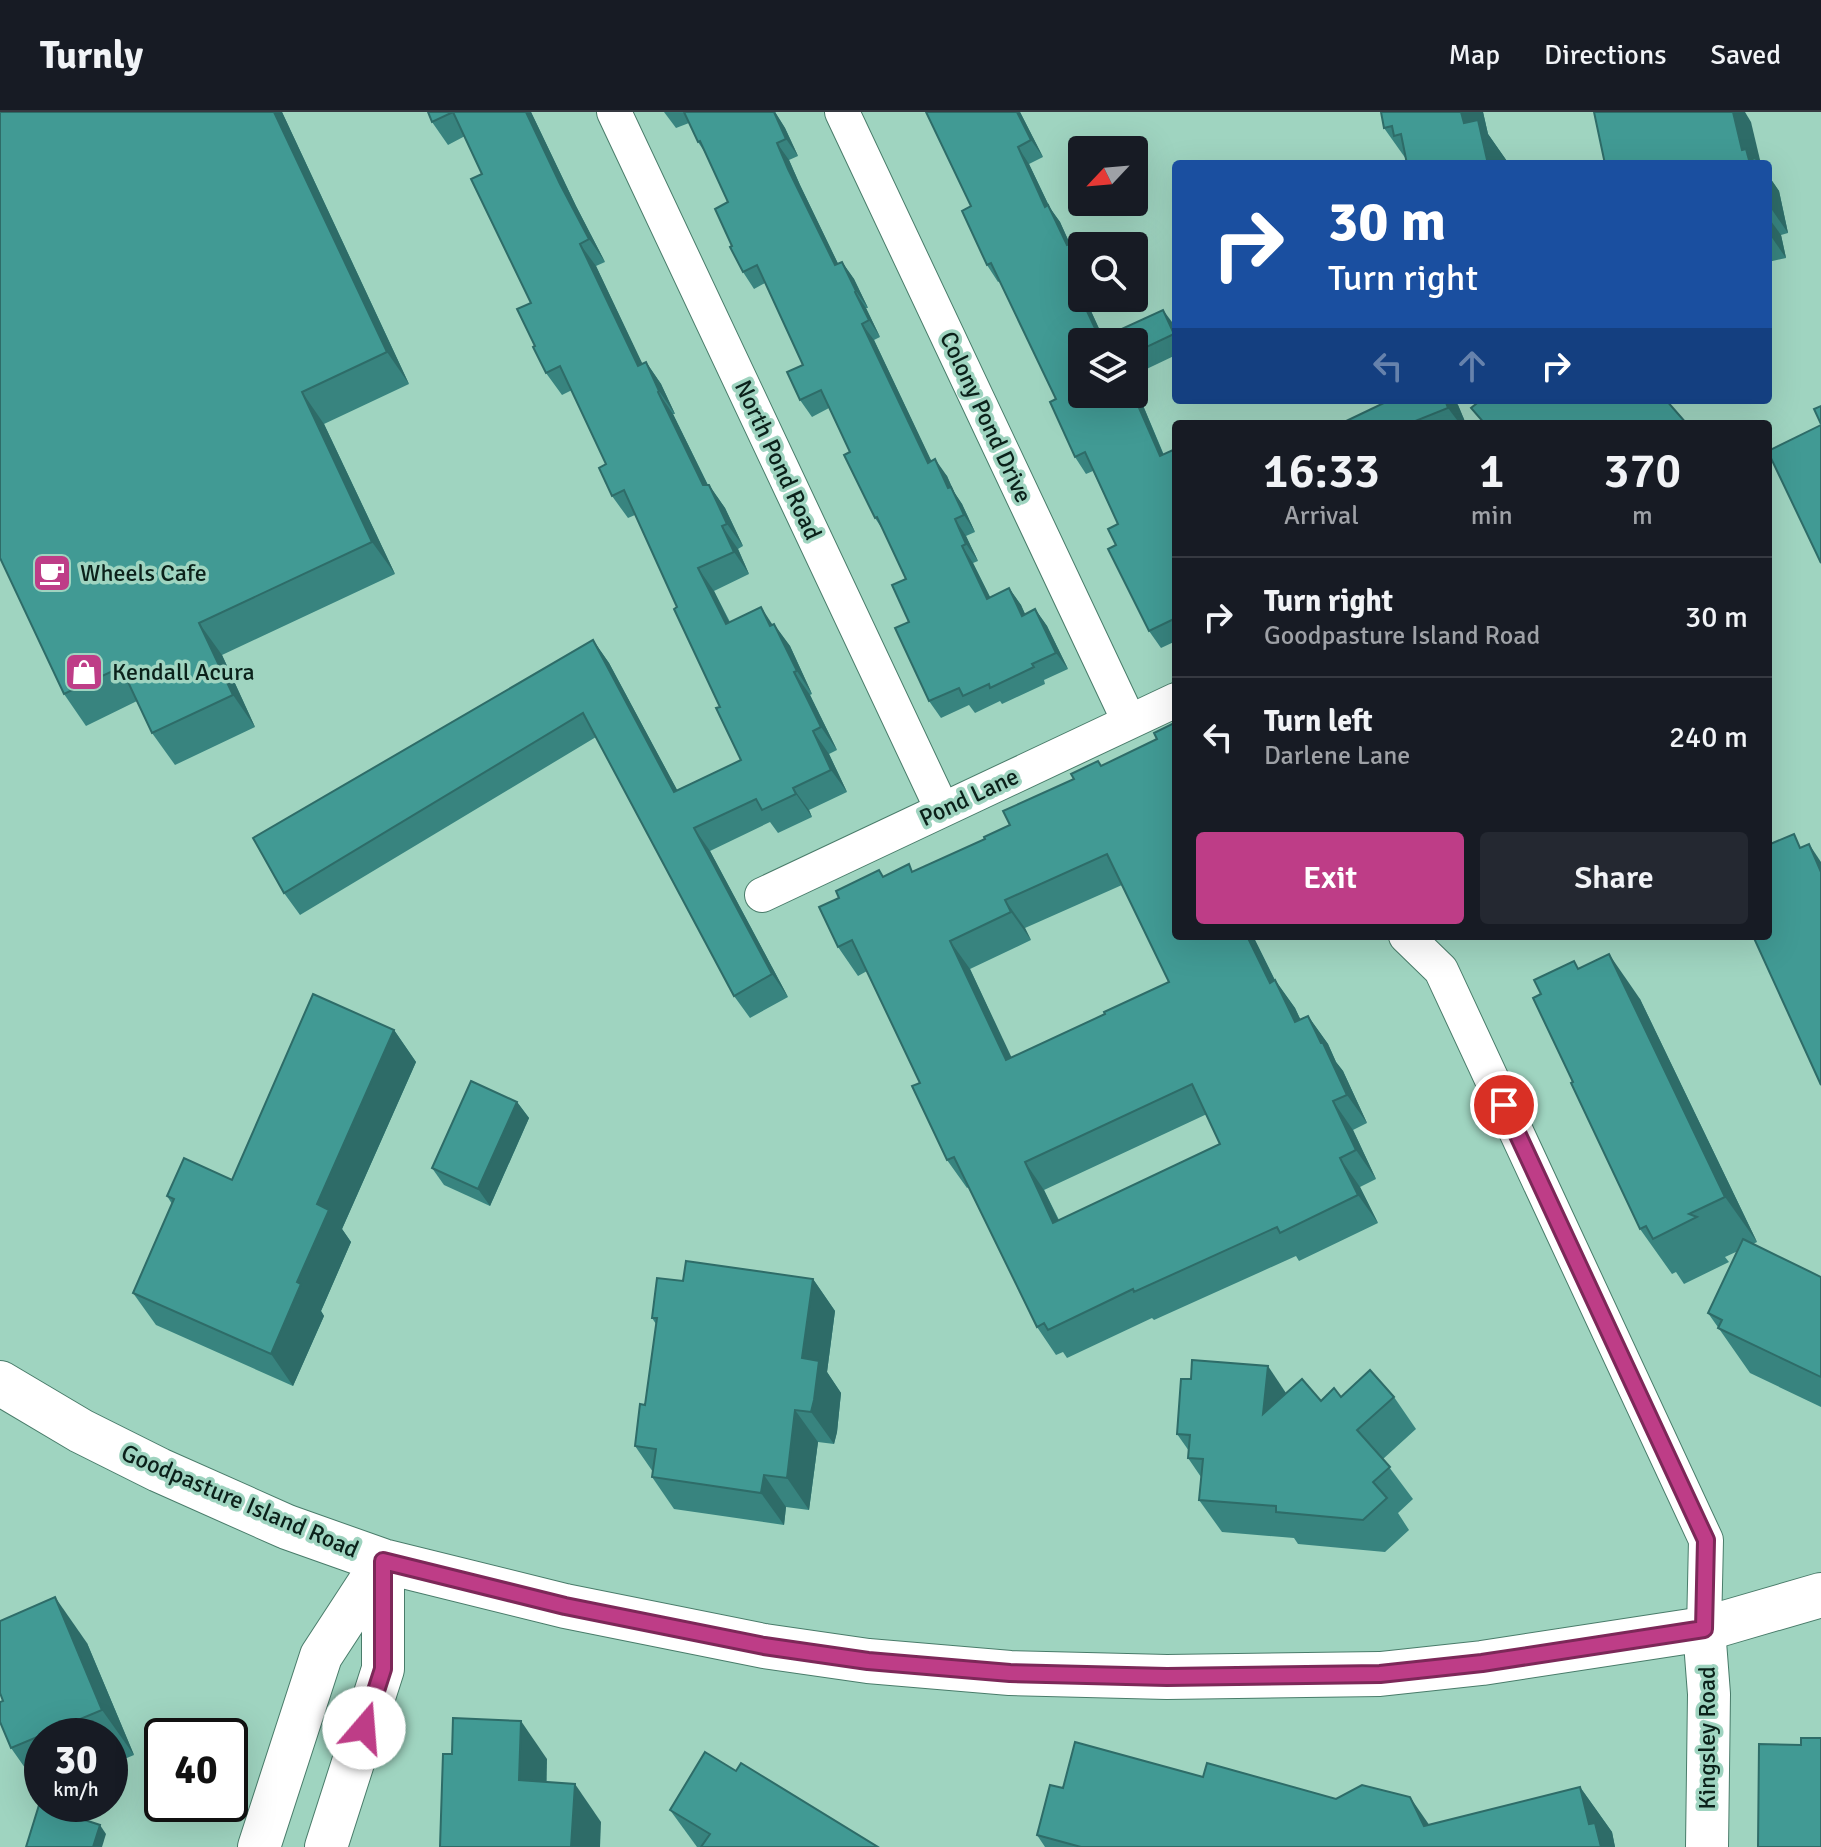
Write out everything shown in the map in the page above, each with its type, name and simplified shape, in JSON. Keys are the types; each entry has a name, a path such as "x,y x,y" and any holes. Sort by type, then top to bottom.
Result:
{"main road":[{"name":"Goodpasture Island Road","path":"0,1383 81,1431 159,1470 287,1527 383,1561 565,1606 764,1646 868,1661 1010,1673 1167,1677 1380,1674 1482,1663 1704,1629 1821,1595"}],"street":[{"name":"North Pond Road","path":"614,112 942,809"},
{"name":"Colony Pond Drive","path":"842,112 1129,721"},
{"name":"Pond Lane","path":"762,895 1172,702"},
{"path":"1410,940 1441,970 1706,1540 1704,1629"},
{"path":"259,1847 321,1656 383,1561"},
{"path":"326,1847 383,1669 383,1561"},
{"name":"Kingsley Road","path":"1704,1629 1709,1694 1707,1847"}],"building":[{"path":"0,112 274,112 387,352 302,392 372,542 199,623 233,695 152,733 121,667 64,694 0,558"},
{"path":"428,112 453,112 432,122"},
{"path":"453,112 526,112 589,239 580,244 638,366 646,362 703,485 709,485 727,524 722,526 734,552 698,568 726,624 761,607 770,626 774,624 821,727 813,731 831,770 793,788 796,794 762,810 756,799 694,828 772,974 734,996 583,713 284,893 253,838 593,640 674,792 741,760 624,490 612,496 599,468 606,464 560,366 546,373 533,347 517,309 531,303 471,179 482,174"},
{"path":"684,112 774,112 786,139 777,143 788,169 835,265 842,262 856,291 869,320 862,324 928,463 935,459 964,515 955,519 966,544 962,546 987,599 1009,588 1022,616 1035,609 1056,653 990,688 989,684 963,696 959,688 929,701 895,628 909,622 892,585 906,579 844,455 850,452 821,390 800,400 787,372 803,365 757,265 743,272 730,247 715,209 728,202"},
{"path":"926,112 1017,112 1031,140 1018,147 1045,207 1048,205 1068,245 1068,312 1087,312 1095,328 1068,328 1068,408 1139,408 1160,456 1172,450 1172,620 1149,631 1108,549 1116,545 1108,529 1118,524 1085,452 1075,457 1050,402 1056,399 991,263 987,265 962,211 971,206"},
{"path":"1381,112 1461,112 1464,123 1478,120 1487,160 1406,160 1401,134 1394,136 1392,126 1384,128"},
{"path":"1594,112 1733,112 1742,150 1746,149 1749,160 1604,160"},
{"path":"1163,310 1172,335 1148,346 1148,328 1124,328"},
{"path":"1382,404 1446,404 1448,408 1418,420 1348,420"},
{"path":"1476,404 1670,404 1684,420 1482,420 1471,408"},
{"path":"1821,406 1821,424 1814,409"},
{"path":"1821,425 1821,563 1772,459 1772,449"},
{"path":"1172,724 1172,940 1249,940 1270,983 1275,980 1295,1022 1308,1016 1347,1095 1333,1101 1356,1150 1340,1158 1358,1195 1280,1233 1277,1227 1134,1292 1133,1289 1048,1330 1044,1323 1037,1327 954,1157 947,1160 912,1086 920,1083 852,940 838,947 819,907 839,898 836,891 879,870 883,877 909,864 912,872 985,839 1010,825 1003,811 1074,779 1071,774 1098,761 1101,766 1157,739 1154,733","holes":["1107,854 1169,982 1006,1060 950,941 1011,912 1005,900","1192,1084 1220,1144 1053,1223 1025,1162"]},
{"path":"1794,834 1800,848 1809,844 1821,872 1821,1085 1755,940 1772,940 1772,843"},
{"path":"1609,954 1725,1197 1689,1214 1697,1217 1653,1239 1646,1226 1640,1229 1533,998 1541,994 1534,980 1574,961 1578,969"},
{"path":"313,994 394,1030 317,1204 329,1210 297,1282 301,1284 271,1354 133,1293 174,1199 167,1196 184,1158 232,1180"},
{"path":"471,1081 517,1102 478,1189 432,1168"},
{"path":"1743,1239 1821,1277 1821,1377 1718,1328 1722,1320 1708,1313"},
{"path":"686,1261 813,1279 802,1358 819,1361 814,1400 811,1412 795,1410 787,1478 764,1475 761,1493 652,1477 656,1449 635,1446 640,1404 645,1405 657,1318 652,1318 657,1278 683,1281"},
{"path":"1192,1360 1268,1366 1263,1414 1302,1379 1321,1401 1334,1388 1341,1397 1370,1370 1394,1397 1357,1430 1390,1467 1373,1482 1387,1498 1363,1520 1276,1512 1276,1506 1199,1500 1203,1459 1188,1458 1190,1435 1177,1434 1181,1379 1191,1379"},
{"path":"55,1597 102,1710 83,1718 24,1718 24,1743 11,1748 0,1722 0,1702 3,1701 0,1693 0,1621"},
{"path":"453,1718 521,1721 519,1780 575,1784 571,1847 440,1847 443,1754 452,1754"},
{"path":"1801,1738 1821,1738 1821,1847 1758,1847 1759,1744 1801,1745"},
{"path":"1075,1742 1203,1777 1207,1763 1336,1799 1362,1785 1410,1797 1424,1826 1580,1787 1589,1824 1595,1823 1601,1847 1081,1847 1037,1835 1050,1785 1063,1788"},
{"path":"705,1752 736,1771 741,1763 878,1847 701,1847 710,1834 670,1810"},
{"path":"34,1822 91,1822 100,1825 93,1847 26,1847"}],"place":[{"name":"Wheels Cafe","path":"52,573"},
{"name":"Kendall Acura","path":"84,672"}],"route":[{"path":"364,1728 383,1669 383,1561 565,1606 764,1646 868,1661 1010,1673 1167,1677 1380,1674 1482,1663 1704,1629 1706,1540 1504,1105"}]}
